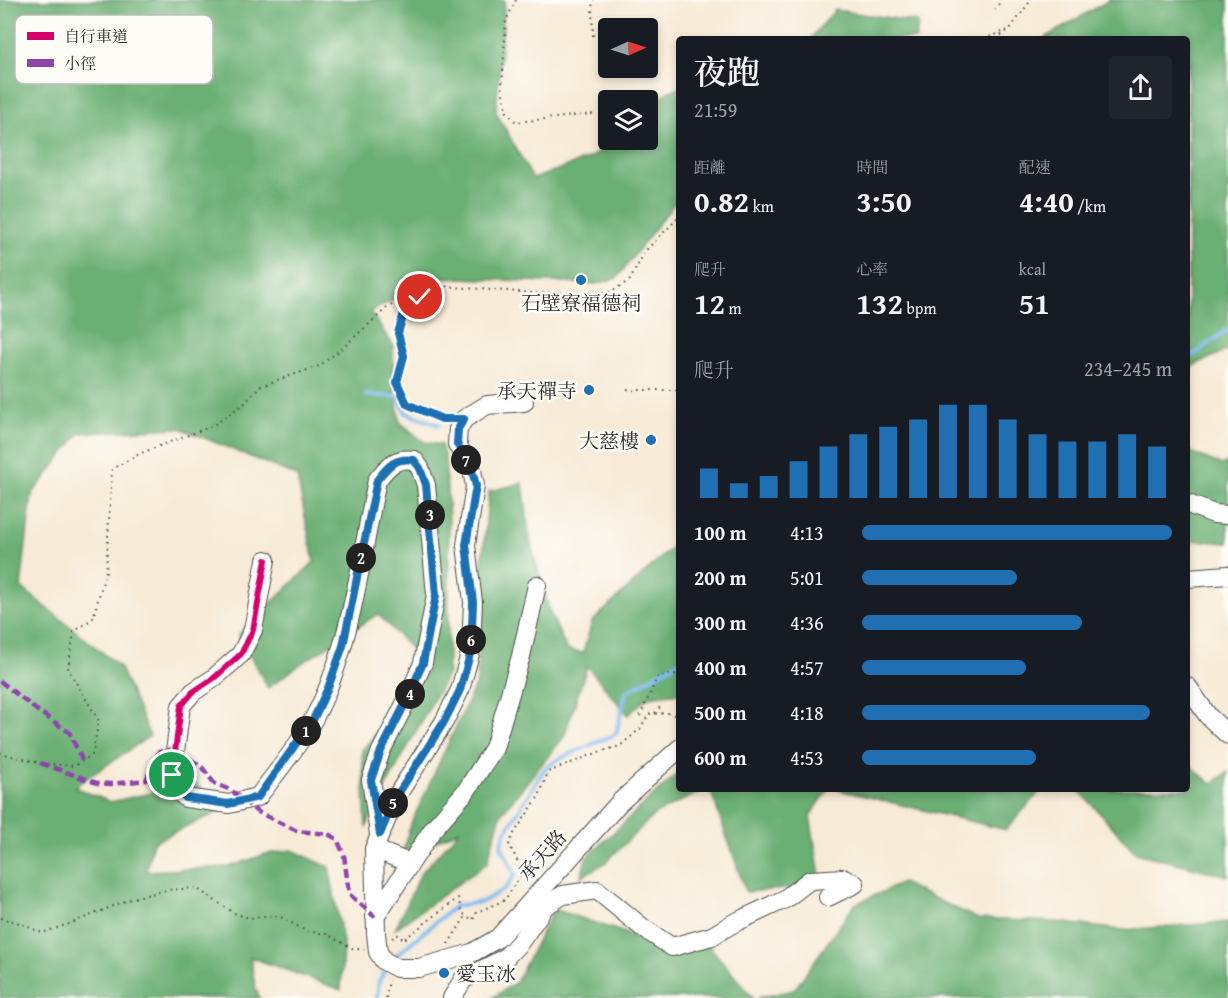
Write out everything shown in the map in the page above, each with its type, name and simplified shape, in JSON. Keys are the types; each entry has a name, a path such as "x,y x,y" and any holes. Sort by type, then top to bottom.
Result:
{"street":[{"path":"377,842 396,797 444,722 460,690 471,651 473,602 466,545 476,486 472,470 457,444 458,429 464,419 487,405 524,402"},
{"path":"266,560 253,630 241,654 214,678 193,692 181,706 172,775 176,789 186,798 228,804 258,797 313,720 328,688 343,646 377,480 388,466 402,458 414,460 420,468 426,485 431,523 436,595 423,663 381,751 371,780 377,842 375,917 378,952"},
{"path":"1190,505 1214,514 1228,515"},
{"path":"1190,578 1228,575"},
{"path":"375,917 433,829 466,791 494,748 521,656 537,585"},
{"path":"1190,690 1208,716 1228,735"},
{"name":"承天路","path":"378,952 384,961 397,968 418,968 472,953 498,938 620,802 676,752"},
{"path":"377,842 409,864"},
{"path":"464,979 505,958 520,942 545,906 563,895 597,890 643,928 672,947 712,936 785,899 810,880 844,878 855,884 828,897"},
{"path":"452,998 470,969 472,953"}],"path":[{"path":"516,0 506,20 502,89 507,112 516,122 593,114"},
{"path":"593,36 592,7 594,0"},
{"path":"995,10 1001,0"},
{"path":"1000,36 1010,29 1031,0"},
{"path":"992,36 1010,29"},
{"path":"0,753 40,763 74,766 92,755 99,721 68,669 74,632 93,618 106,571 112,469 141,453 212,426 244,404 260,386 319,366 389,306 420,297 440,286 533,293 611,292 630,280 645,251 676,220"},
{"path":"408,300 398,333 404,356 397,382 407,404 442,419 464,419"},
{"path":"627,390 676,390"},
{"path":"676,674 658,676 640,716 669,712 676,715"},
{"path":"655,713 661,706"},
{"path":"403,940 458,898 462,913 473,920 477,912 505,900 523,871 510,845 513,835 539,795 548,772 620,746 640,729 649,714"},
{"path":"0,918 17,922 42,933 133,898 167,890 196,888 234,913 249,918 279,916 306,931 326,934 352,948 378,952"},
{"path":"442,961 439,953 448,949 447,946 466,916"}],"green space":[{"path":"0,0 505,0 496,112 533,179 592,157 601,150 658,150 658,100 669,91 676,89 676,201 617,278 596,284 437,277 370,312 393,345 394,384 400,422 424,442 441,445 445,459 449,519 448,673 378,801 366,828 362,750 429,668 378,614 268,688 238,635 314,562 297,476 180,428 80,433 32,494 21,587 119,666 150,736 74,787 110,802 160,791 184,774 225,809 153,842 146,871 229,867 266,854 292,850 329,867 343,942 341,990 250,957 256,990 260,998 0,998"},
{"path":"1109,0 1228,0 1228,350 1190,367 1190,36 1048,36"},
{"path":"835,10 918,22 916,36 813,36"},
{"path":"1190,452 1222,465 1228,462 1228,543 1190,540"},
{"path":"523,483 530,541 549,610 567,650 583,653 592,622 676,544 676,693 648,697 628,715 587,666 564,737 501,814 487,863 395,929 421,873 460,830 402,856 410,826 477,681 479,594 489,491"},
{"path":"1190,766 1212,784 1228,772 1228,876 1136,853 1081,792 1190,792"},
{"path":"676,775 676,792 700,792 655,814 605,863 581,877 586,858"},
{"path":"711,792 827,792 810,816 822,886 746,892"},
{"path":"848,792 1039,792 1006,830"},
{"path":"902,883 978,919 1057,922 1122,930 1228,922 1228,998 757,998 794,990 855,904"},
{"path":"554,909 652,942 705,941 753,998 492,998 516,982"}],"waterway":[{"path":"1190,358 1228,329"},
{"path":"365,395 398,397 406,413 439,425"},
{"path":"394,957 455,906 482,902 505,889 515,875 501,846 505,833 545,768 561,758 616,734 626,692 676,663"},
{"path":"377,998 379,981 384,973"}],"marked path":[{"path":"0,681 69,732 83,762"},
{"path":"40,763 97,783 110,784 146,780 159,752 175,749 202,767 214,783 231,790 256,811 297,831 328,834 337,839 344,855 349,894 375,917"}],"cycle path":[{"path":"266,560 253,630 241,654 214,678 193,692 181,706 172,775 176,789 186,798 229,804 258,797 295,748 314,718 337,663 353,602 377,480 397,461 414,460 420,468 426,485 436,595 423,663 381,751 371,780 379,834"}],"place":[{"name":"石壁寮福德祠","path":"581,280"},
{"name":"承天禪寺","path":"589,390"},
{"name":"大慈樓","path":"651,440"},
{"name":"愛玉冰","path":"444,973"}],"route":[{"path":"172,775 176,789 186,798 228,804 258,797 270,781 313,720 328,688 343,646 377,480 388,466 402,458 414,460 420,468 426,485 436,595 423,663 381,751 371,780 380,834 396,797 444,722 460,690 471,651 473,602 466,545 476,486 472,470 457,444 458,429 464,419 442,419 407,404 397,382 404,356 398,333 408,300 420,297"}]}
